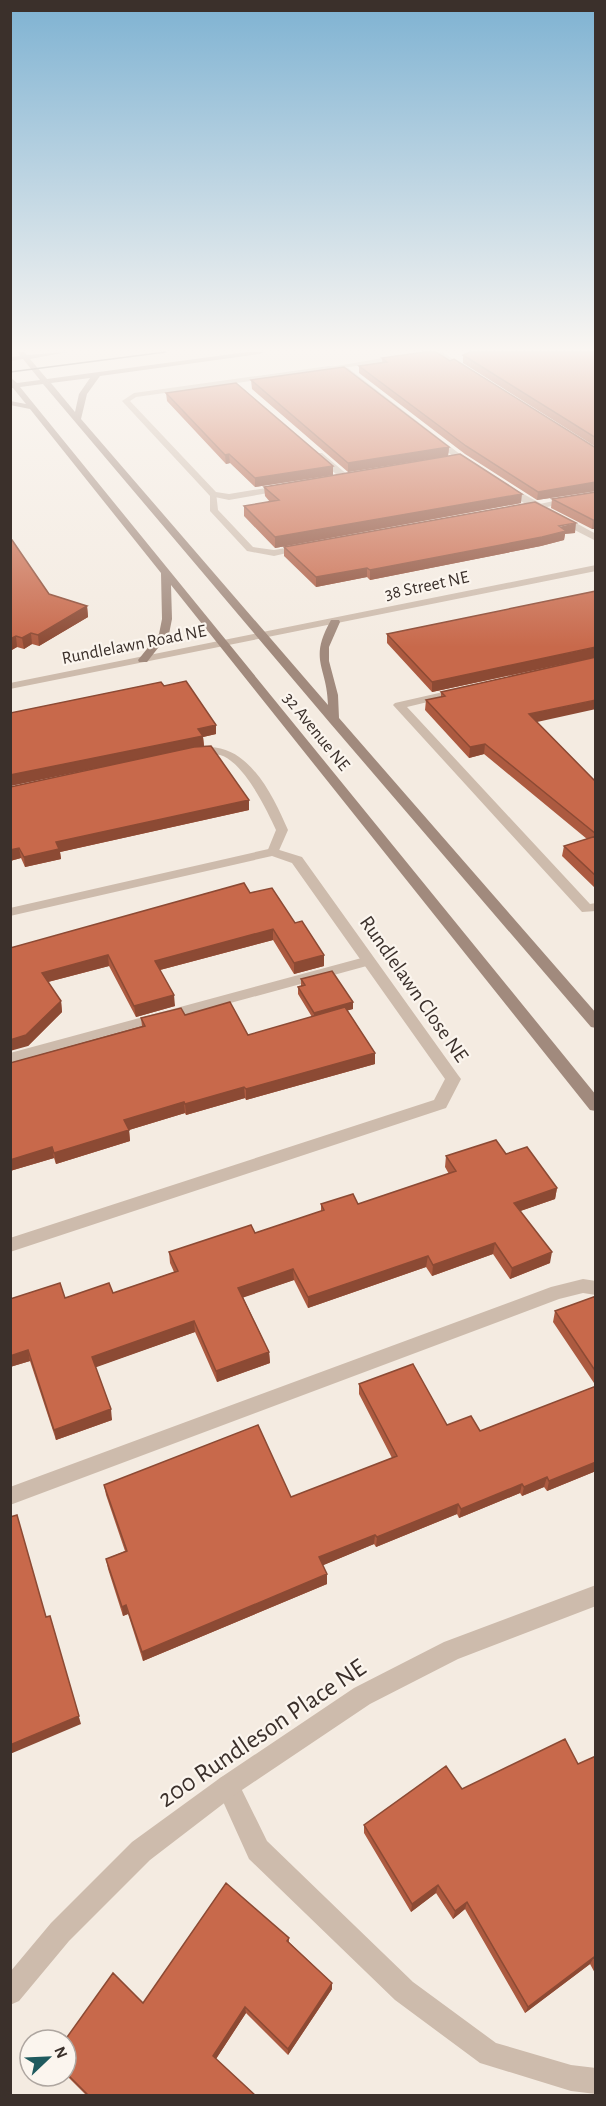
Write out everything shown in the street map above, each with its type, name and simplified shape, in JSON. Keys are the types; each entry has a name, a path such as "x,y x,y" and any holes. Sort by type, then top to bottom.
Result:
{"main road":[{"name":"32 Avenue NE","path":"67,450 596,1106"},
{"name":"32 Avenue NE","path":"104,450 334,721 596,1023"},
{"path":"143,660 164,634 167,619 166,572"},
{"path":"334,721 333,695 324,661 324,646 335,622"}],"street":[{"path":"172,450 213,494 229,497 461,458"},
{"path":"315,450 346,478"},
{"path":"451,450 470,464"},
{"path":"498,482 535,506 596,538"},
{"path":"213,494 214,511 250,549 274,553 308,547"},
{"path":"512,510 596,495"},
{"name":"38 Street NE","path":"264,636 596,568"},
{"name":"Rundlelawn Road NE","path":"10,686 264,636"},
{"path":"468,690 399,705 593,912"},
{"path":"10,912 273,852 282,830 275,814 238,760 226,753 211,750 183,754"},
{"name":"Rundlelawn Close NE","path":"10,1245 440,1104 453,1079 297,860 273,852"},
{"path":"10,1058 369,962"},
{"path":"10,1496 557,1292 583,1286 596,1288"},
{"name":"200 Rundleson Place NE","path":"10,1992 60,1932 141,1851 228,1786 372,1691 453,1650 596,1595"},
{"path":"228,1786 258,1850 404,1991 489,2054 572,2078 596,2081"}],"building":[{"path":"221,450 315,450 333,466 255,478 229,454 225,455"},
{"path":"333,450 428,450 348,463"},
{"path":"473,450 596,450 596,482 538,492"},
{"path":"460,454 522,494 275,537 244,506 279,500 264,487"},
{"path":"596,492 596,520 552,499"},
{"path":"535,502 576,523 559,526 566,531 542,537 370,570 367,568 316,577 284,547"},
{"path":"12,540 49,594 87,606 38,635 31,633 22,638 16,636 10,639 10,541"},
{"path":"596,591 596,647 432,682 387,634"},
{"path":"596,657 596,700 529,714 596,782 596,834 485,744 470,747 426,700 445,696 441,692"},
{"path":"186,681 216,725 198,729 203,736 10,775 10,713 161,682 164,686"},
{"path":"211,746 249,800 56,842 59,849 24,857 19,848 10,850 10,787 194,747"},
{"path":"596,836 596,876 564,846"},
{"path":"244,883 250,893 272,888 295,923 302,921 324,955 294,963 273,929 155,961 174,995 134,1006 108,955 42,973 61,1001 26,1035 10,1040 10,948"},
{"path":"332,971 353,1002 314,1013 298,987 305,985 301,979"},
{"path":"230,1002 248,1035 345,1007 375,1053 246,1089 244,1087 185,1104 184,1102 124,1120 129,1130 54,1153 52,1147 10,1160 10,1063 145,1026 141,1018 181,1008 185,1015"},
{"path":"496,1140 506,1154 527,1147 557,1188 514,1203 552,1252 512,1268 495,1243 433,1265 428,1256 308,1297 293,1269 238,1288 269,1352 216,1371 194,1321 92,1357 111,1409 54,1430 28,1350 10,1356 10,1299 60,1283 65,1298 109,1283 113,1293 178,1271 169,1252 251,1225 255,1233 324,1210 321,1204 353,1194 358,1204 456,1171 446,1156"},
{"path":"596,1296 596,1372 555,1311"},
{"path":"413,1364 447,1425 471,1416 480,1431 596,1386 596,1462 549,1481 547,1477 524,1487 522,1484 461,1509 458,1504 377,1537 375,1535 319,1557 327,1574 142,1652 126,1605 122,1607 106,1559 127,1551 104,1485 258,1425 291,1497 397,1456 359,1384"},
{"path":"17,1515 46,1617 50,1616 79,1716 10,1745 10,1517"},
{"path":"565,1739 578,1764 596,1756 596,1960 594,1957 528,2007 467,1902 455,1911 438,1885 412,1904 364,1825 446,1766 462,1789"},
{"path":"226,1883 289,1938 287,1941 332,1983 288,2049 245,2007 213,2056 256,2096 89,2096 78,2085 78,2028 74,2028 113,1973 143,2003"}]}
